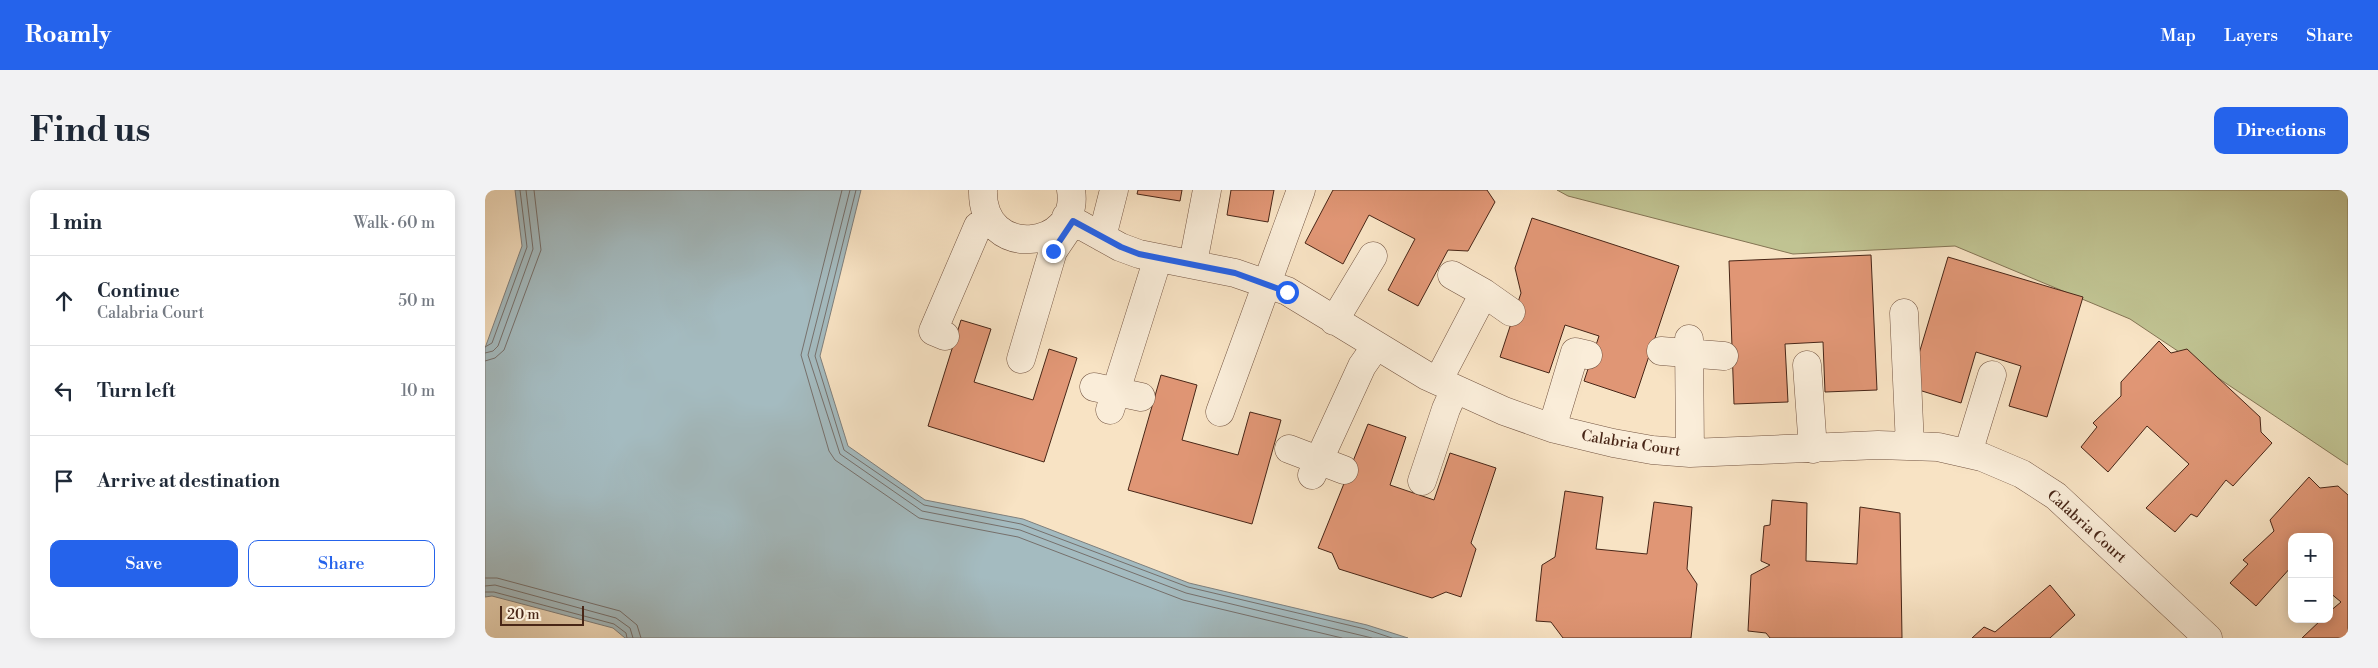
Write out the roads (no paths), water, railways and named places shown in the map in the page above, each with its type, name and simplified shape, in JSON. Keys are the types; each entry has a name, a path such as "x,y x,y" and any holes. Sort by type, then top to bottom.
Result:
{"street":[{"path":"983,190 983,202 989,219 995,227 1006,235 1019,240 1035,240 1049,235 1070,219"},
{"path":"1021,359 1053,251 1070,219 1071,190"},
{"path":"1102,237 1114,190"},
{"path":"1193,263 1207,190"},
{"path":"1223,404 1271,269 1308,193"},
{"path":"945,336 933,331 978,226 989,219"},
{"name":"Calabria Court","path":"1070,219 1121,247 1158,258 1193,263 1235,273 1287,292 1375,346 1446,385 1504,412 1552,428 1613,443 1652,450 1690,453 1910,446 1938,447 1968,453 2022,474 2056,496 2208,638"},
{"path":"1334,321 1374,257"},
{"path":"1115,396 1158,258"},
{"path":"1452,275 1484,292 1511,312"},
{"path":"1424,469 1446,385 1484,292"},
{"path":"1904,313 1902,344 1910,446"},
{"path":"1315,467 1362,366 1375,346"},
{"path":"1661,351 1690,346 1724,356"},
{"path":"1690,346 1690,453"},
{"path":"1552,428 1575,352"},
{"path":"1806,370 1813,449"},
{"path":"1968,453 1991,383"},
{"path":"1289,449 1315,467 1344,470"}],"water":[{"path":"515,190 861,190 820,356 848,446 925,500 1023,519 1189,583 1367,625 1408,638 625,638 613,628 492,596 485,597 485,348 522,246"}]}
